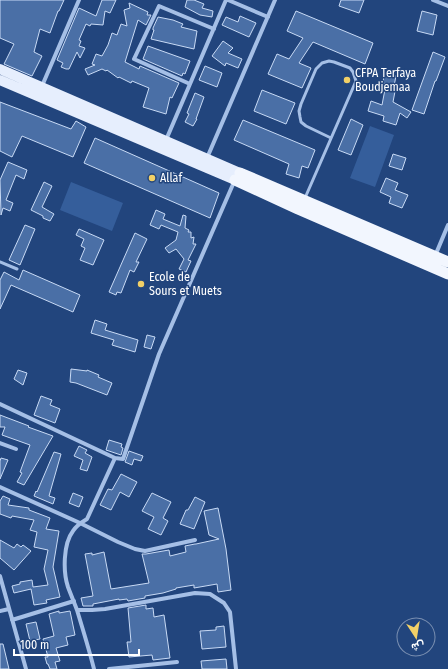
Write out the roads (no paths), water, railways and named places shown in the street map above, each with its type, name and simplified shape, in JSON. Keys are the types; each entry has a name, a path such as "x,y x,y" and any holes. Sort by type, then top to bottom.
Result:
{"highway":[{"path":"237,176 304,200 448,262"},
{"path":"237,176 298,209 448,274"}],"main road":[{"path":"0,69 207,158 237,176"},
{"path":"0,80 237,176"}],"street":[{"path":"42,86 79,0"},
{"path":"165,141 227,0 268,17"},
{"path":"207,158 275,0"},
{"path":"433,0 448,6"},
{"path":"190,84 134,59 159,6 214,29"},
{"path":"0,404 115,458 123,459 159,354 237,176"},
{"path":"434,256 448,225"},
{"path":"0,443 16,449"},
{"path":"94,669 77,610 68,586 65,572 66,552 68,540 80,523 87,519 115,458"},
{"path":"0,487 118,542 135,548 145,550 195,540"},
{"path":"0,576 26,669"},
{"path":"77,610 105,609 195,593 210,594 224,603 230,612 236,669"},
{"path":"12,620 74,601"},
{"path":"0,611 9,609"},
{"path":"109,669 177,662"}],"lane":[{"path":"304,200 356,81 350,68 329,61 322,63 316,68 299,111 301,122 330,138"},
{"path":"0,262 17,270"}],"place":[{"name":"CFPA Terfaya Boudjemaa","path":"347,80"},
{"name":"Allaf","path":"152,178"},
{"name":"Ecole de Sours et Muets","path":"141,284"}]}
